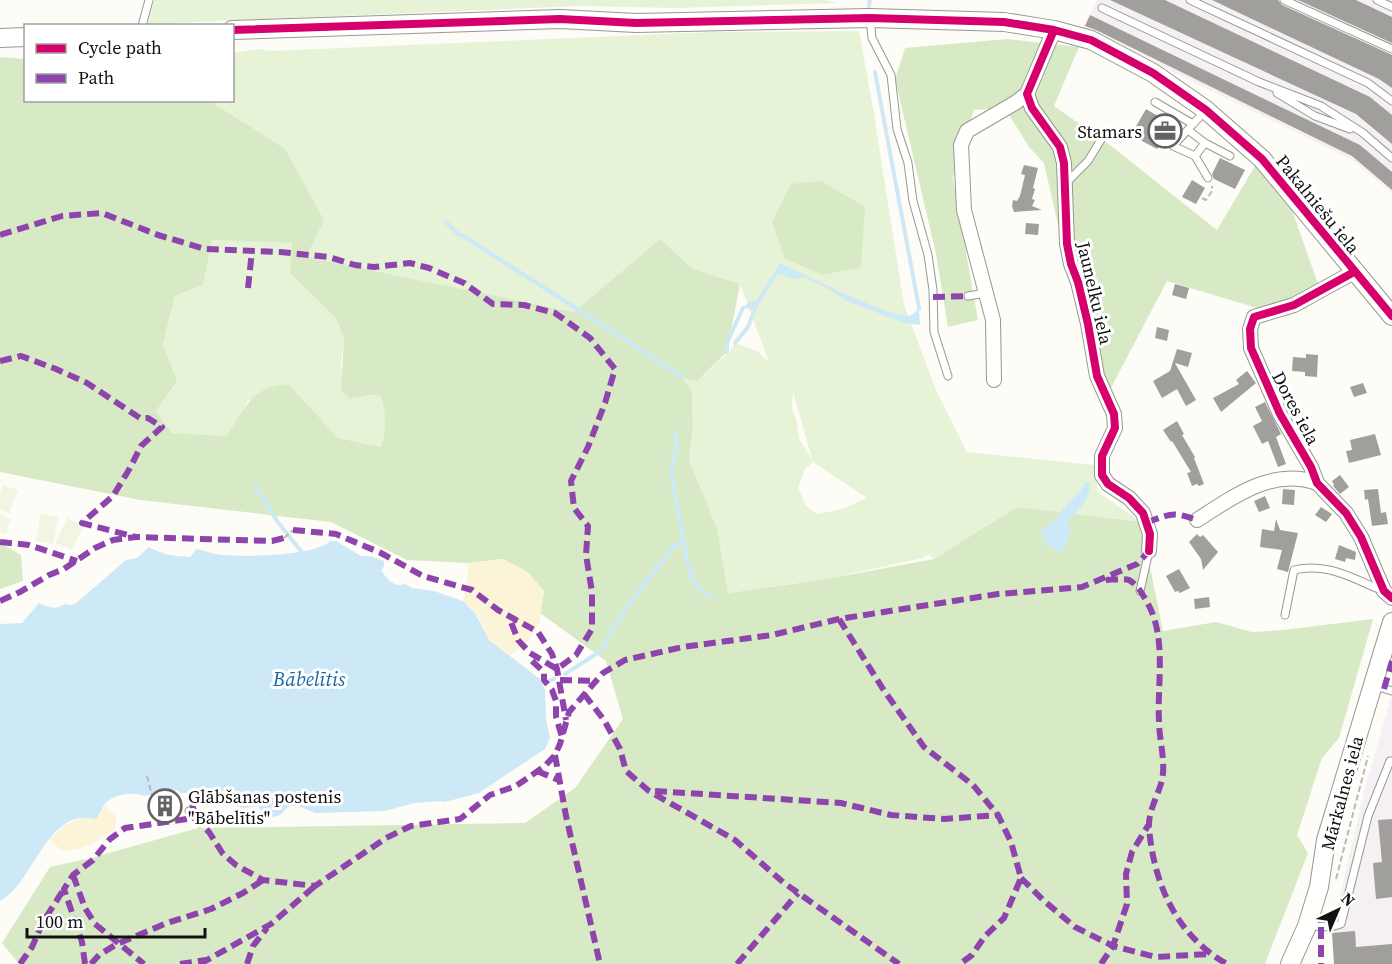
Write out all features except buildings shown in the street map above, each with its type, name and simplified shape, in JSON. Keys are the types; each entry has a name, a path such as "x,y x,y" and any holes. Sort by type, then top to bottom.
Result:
{"street":[{"name":"Pakalniešu iela","path":"234,30 560,20 636,23 870,18 1004,22 1054,30 1091,40 1153,73 1206,110 1262,159 1392,316"},
{"path":"994,380 993,320 964,210 961,145 967,131 1027,94 1054,30"},
{"path":"0,38 24,37"},
{"name":"Jaunelku iela","path":"1027,94 1032,108 1060,147 1064,163 1067,244 1071,264 1088,324 1097,376 1114,414 1115,428 1102,456 1102,475 1108,484 1128,498 1143,513 1150,534 1149,551"},
{"name":"Dores iela","path":"1354,272 1294,305 1254,317 1250,329 1251,348 1280,414 1311,467 1317,483 1346,513 1361,537 1388,594"},
{"path":"1197,520 1247,488 1278,479 1304,479 1317,483"},
{"name":"Mārkalnes iela","path":"1290,964 1307,926 1319,888 1326,840 1392,622"}],"lane":[{"path":"143,24 149,0"},
{"path":"1190,0 1368,84 1392,101"},
{"path":"1284,0 1392,50"},
{"path":"1377,0 1392,7"},
{"path":"1102,8 1259,82 1321,106 1363,133 1392,158"},
{"path":"870,18 872,38 891,75 897,129 908,163 913,201 928,255 933,291 934,332 948,376"},
{"path":"1259,82 1315,116 1363,133"},
{"path":"1155,102 1191,127 1205,142 1230,156"},
{"path":"1206,110 1173,146 1195,156 1208,178"},
{"path":"1065,185 1088,161 1102,138"},
{"path":"1195,156 1205,142"},
{"path":"968,296 986,292"},
{"path":"1140,591 1149,551"},
{"path":"1285,615 1294,570 1308,566 1328,569 1388,594"},
{"path":"1372,685 1392,691"},
{"path":"1307,926 1331,927 1341,924 1368,816 1389,761 1392,761"}],"path":[{"path":"1202,198 1206,200 1213,188"},
{"path":"284,538 293,530"},
{"path":"1336,880 1368,756"},
{"path":"147,776 152,795"}],"shaded area":[{"path":"1097,0 1392,0 1392,193 1351,159 1083,28"},
{"path":"1392,694 1392,964 1335,964 1334,922 1366,784"}],"green space":[{"path":"154,0 824,0 839,3 675,8 580,6 148,24"},
{"path":"859,31 904,305 936,390 967,452 1094,465 1098,492 1141,522 1017,507 934,559 928,554 923,558 826,579 727,593 717,528 689,460 693,426 692,391 683,377 697,381 730,351 735,343 757,351 769,362 740,284 693,269 660,239 574,312 305,257 316,236 131,102 234,102 234,53 258,49 271,51 714,32","holes":["793,392 812,459 799,439 796,418 792,410","813,462 867,498 843,509 817,514 806,506 798,488 805,469"]},
{"path":"1007,39 1079,47 1054,106 1110,145 1217,230 1255,166 1288,198 1319,287 1306,309 1257,308 1167,281 1111,388 1097,396 1044,163 1029,147 1005,108 974,110 953,178 978,320 948,327 936,254 895,79 905,48"},
{"path":"0,57 24,59 24,102 212,102 285,149 324,220 306,257 574,312 660,239 693,269 740,284 727,352 697,381 683,378 692,391 693,426 689,460 717,528 728,593 826,579 934,559 1017,507 1141,522 1163,631 1216,622 1252,632 1373,619 1339,738 1322,758 1297,835 1308,853 1265,964 19,964 2,943 50,867 198,828 525,823 575,788 623,719 606,661 540,613 544,591 503,559 468,563 407,560 331,522 140,500 0,472","holes":["212,240 292,243 290,273 336,318 344,339 341,391 350,399 371,395 381,396 385,422 381,447 338,438 288,384 275,386 256,395 244,408 226,436 172,433 156,411 177,382 163,344 175,296 203,285"]},
{"path":"821,181 865,207 861,267 823,275 785,259 772,222 791,184"},
{"path":"212,240 293,243 291,273 336,318 344,339 341,367 350,399 371,395 381,396 385,421 381,447 338,438 320,422 248,400 226,436 172,433 156,411 177,383 163,344 175,296 203,285"},
{"path":"3,485 18,490 9,513 0,510 0,494"},
{"path":"41,514 58,517 53,544 36,541"},
{"path":"0,515 11,519 6,534 0,532"},
{"path":"67,518 83,526 72,550 56,543"},
{"path":"0,543 21,555 23,581 0,589"}],"sand":[{"path":"503,559 528,572 544,591 539,624 527,642 510,656 489,640 476,613 463,602 468,563"},
{"path":"104,805 116,815 115,829 103,838 84,847 62,851 49,839 71,822 99,816"}],"water":[{"path":"780,263 846,294 899,315 909,316 919,308 920,325 904,323 847,301 805,277 795,279 778,274 753,314 753,309 743,308 750,301 756,301"},
{"path":"1085,481 1090,483 1088,495 1066,523 1071,528 1065,546 1059,553 1045,540 1041,530 1047,527 1080,492"},
{"name":"Bābelītis","path":"330,541 336,541 361,556 370,556 384,561 384,567 381,570 394,584 405,584 412,588 434,591 463,601 475,613 489,640 540,679 545,690 546,719 550,738 545,749 479,793 445,802 414,803 385,811 315,813 298,806 289,806 280,815 268,819 258,806 244,808 219,802 213,805 205,793 181,793 177,790 145,796 134,794 116,796 103,806 96,819 79,818 65,824 53,834 23,878 0,901 0,624 22,623 39,603 52,608 75,604 126,560 137,558 149,547 174,556 190,557 197,549 235,556 296,553 322,546"}],"waterway":[{"path":"869,6 870,0"},
{"path":"875,72 919,308"},
{"path":"446,222 458,234 683,377"},
{"path":"727,352 727,343 743,308"},
{"path":"735,343 748,327 753,314"},
{"path":"675,432 677,446 672,477 687,562 694,582 712,598"},
{"path":"255,485 277,521 301,551"},
{"path":"565,674 601,651 619,618 674,546 684,541"},
{"path":"543,683 554,679"}],"marked path":[{"path":"0,235 62,216 102,213 158,235 205,249 280,252 329,257 355,265 374,267 410,263 429,268 464,283 493,304 524,305 555,313 590,338 615,369 588,447 571,481 574,508 588,526 586,555 592,592 592,629 576,655 557,669 530,653 518,640 509,617"},
{"path":"248,288 252,251"},
{"path":"933,297 968,296"},
{"path":"0,361 21,356 56,369 87,383 140,418 148,418 162,427 141,446 113,496 82,523 136,537"},
{"path":"1147,522 1172,515 1182,515 1197,520"},
{"path":"293,530 336,534 381,553 423,576 472,590 498,610 538,632 552,654 557,669 566,720"},
{"path":"0,601 64,569 95,548 113,540 136,537 272,541 284,538"},
{"path":"0,542 29,545 77,561"},
{"path":"192,799 194,818 209,832 223,854 236,865 263,880 315,886 386,838 411,826 460,819 490,795 516,786 545,766 555,755 560,744 569,712 603,673 625,660 683,647 772,635 839,619 998,594 1082,587 1137,564 1149,551"},
{"path":"1106,580 1129,580 1141,592 1151,611 1159,641 1159,721 1163,773 1150,816 1149,828 1156,869 1171,907 1182,924 1194,939 1227,964"},
{"path":"839,619 883,689 924,747 973,785 998,815 1011,842 1021,878 1004,918 985,936 972,955 960,964"},
{"path":"532,661 544,672 544,680 552,690 562,737"},
{"path":"1384,689 1392,661"},
{"path":"560,680 596,681"},
{"path":"584,694 604,720 620,749 626,771 649,791 735,840 784,883 899,964"},
{"path":"555,755 566,816 600,964"},
{"path":"537,771 561,781"},
{"path":"655,791 841,803 891,815 944,819 998,815"},
{"path":"85,964 82,942 64,889 73,875 93,860 110,839 125,828 194,818"},
{"path":"1101,964 1113,946 1127,904 1126,874 1132,852 1149,824"},
{"path":"73,875 85,908 95,924 144,964"},
{"path":"1021,878 1075,927 1113,946 1156,957 1209,954"},
{"path":"91,964 99,955 117,944 167,923 211,909 263,880"},
{"path":"200,964 271,924 315,886"},
{"path":"20,964 64,889"},
{"path":"737,964 798,893"},
{"path":"1321,927 1321,964"},
{"path":"247,964 253,946 267,928"},
{"path":"180,964 206,960"}],"cycle path":[{"path":"234,30 560,19 636,23 870,18 1004,22 1054,30 1091,40 1153,73 1206,110 1262,159 1392,316"},
{"path":"1054,30 1027,94 1032,108 1060,147 1064,163 1067,244 1071,264 1078,282 1088,324 1097,376 1114,414 1115,428 1102,456 1102,475 1108,484 1129,498 1143,513 1150,534 1149,551"},
{"path":"1354,272 1294,305 1254,317 1250,329 1251,348 1280,414 1311,467 1317,483 1346,513 1361,537 1384,591 1392,598"}],"place":[{"name":"Stamars","path":"1165,131"},
{"name":"Glābšanas postenis \"Bābelītis\"","path":"165,806"}]}
